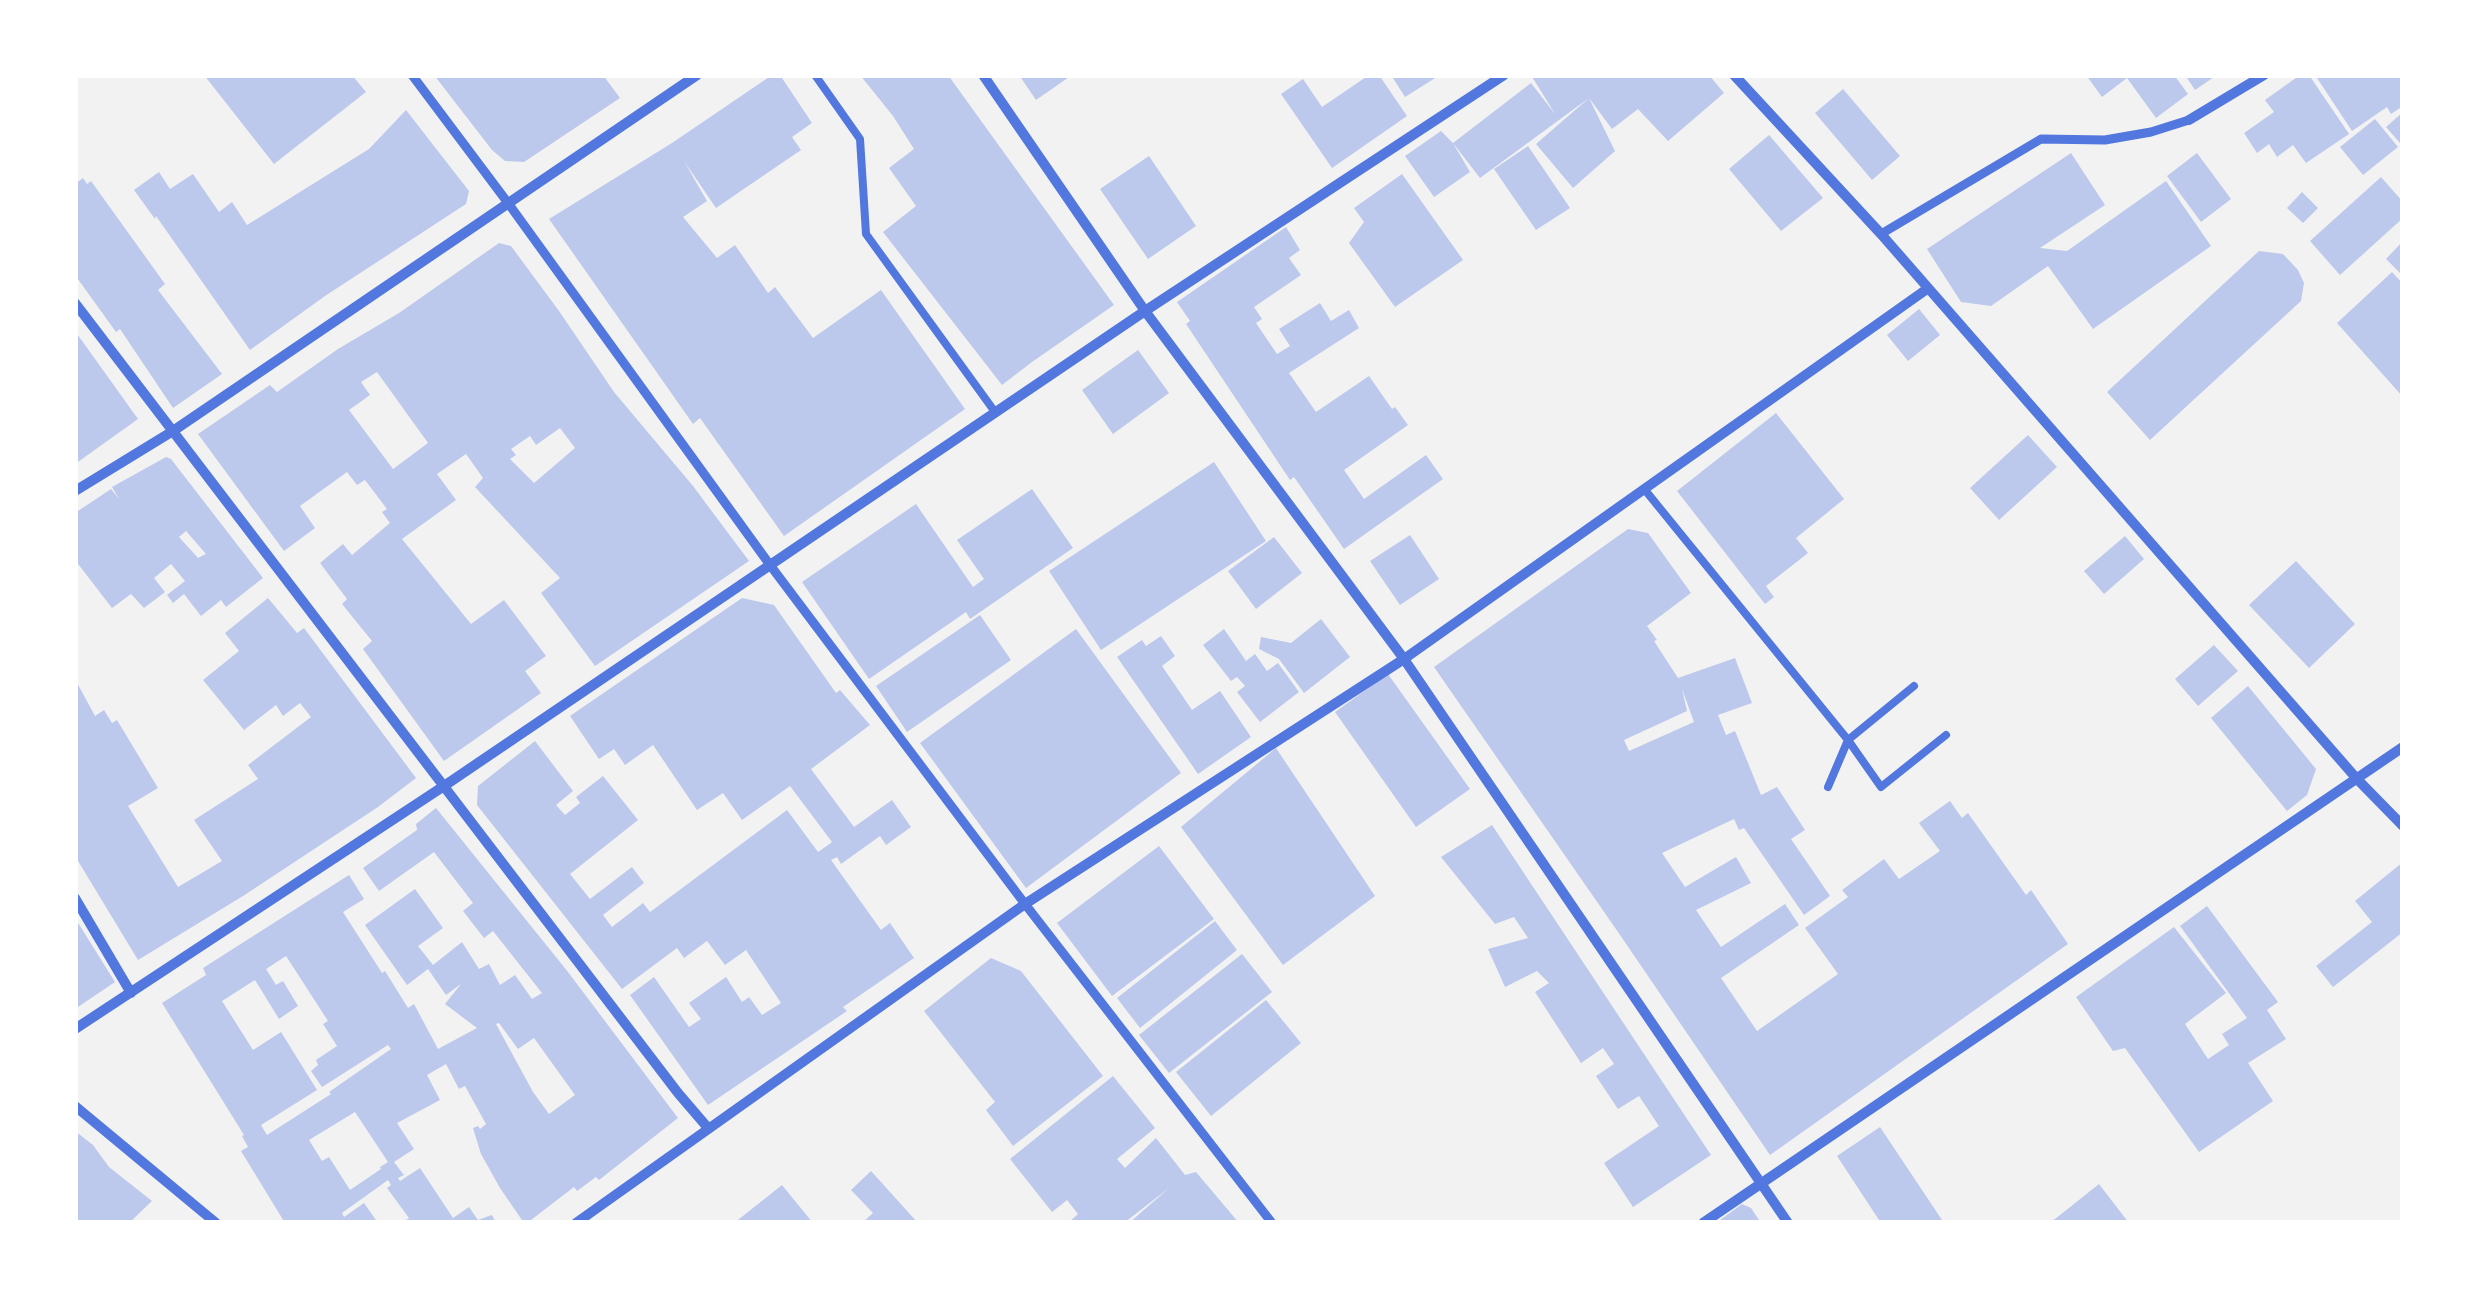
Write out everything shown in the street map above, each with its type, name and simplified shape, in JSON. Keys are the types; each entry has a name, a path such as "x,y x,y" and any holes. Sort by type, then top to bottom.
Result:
{"street":[{"path":"412,75 770,566 1272,1223"},
{"path":"75,490 173,431 697,75"},
{"path":"983,75 1145,311 1404,659 1788,1223"},
{"path":"75,1028 444,786 1145,311 1504,75"},
{"path":"1734,75 1882,234 2356,779 2403,826"},
{"path":"1882,234 2041,139 2106,140 2151,132 2189,120 2264,75"},
{"path":"576,1223 1025,904 1404,659 1927,288"},
{"path":"75,303 708,1128"},
{"path":"1703,1223 2403,747"},
{"path":"75,898 131,993"},
{"path":"75,1106 216,1223"}],"lane":[{"path":"815,75 860,139 866,234 995,412"},
{"path":"1645,490 1848,740 1881,787 1946,736"},
{"path":"1828,787 1848,740 1914,686"}],"building":[{"path":"204,75 352,75 366,92 274,164"},
{"path":"434,75 603,75 620,98 524,162 505,161 492,150"},
{"path":"772,75 780,75 812,123 792,137 801,150 716,208 684,161 707,201 683,217 717,258 735,245 768,293 775,287 813,338 881,290 965,409 784,536 700,418 693,424 549,219"},
{"path":"860,75 948,75 1114,305 1002,385 883,232 916,206 889,168 914,149"},
{"path":"1019,75 1072,75 1036,100"},
{"path":"1369,75 1379,75 1407,116 1332,168 1281,94 1303,79 1322,107"},
{"path":"1391,75 1440,75 1405,97"},
{"path":"1531,75 1709,75 1724,93 1668,141 1638,109 1612,129 1589,98 1480,178 1453,143 1531,83 1555,114"},
{"path":"2086,75 2174,75 2188,94 2156,118 2127,78 2102,97"},
{"path":"2185,75 2217,75 2195,90"},
{"path":"2300,75 2309,75 2349,134 2306,163 2293,145 2277,157 2269,144 2257,153 2244,133 2274,112 2265,100"},
{"path":"2315,75 2403,75 2403,106 2391,114 2387,107 2352,131"},
{"path":"1843,89 1900,156 1872,180 1815,113"},
{"path":"1589,98 1615,151 1573,188 1536,144"},
{"path":"406,110 469,191 466,204 250,350 134,190 159,172 170,189 193,174 219,212 232,202 247,225 369,149"},
{"path":"2403,112 2403,141 2400,143 2386,127"},
{"path":"2375,119 2398,147 2363,175 2340,147"},
{"path":"1441,131 1470,172 1434,197 1405,156"},
{"path":"1769,135 1823,198 1781,231 1729,169"},
{"path":"1528,146 1570,208 1536,230 1494,169"},
{"path":"2071,153 2105,205 2040,248 2067,251 2166,181 2211,246 2093,329 2048,266 1991,306 1961,302 1927,249"},
{"path":"2197,153 2231,199 2201,222 2167,176"},
{"path":"1149,156 1196,226 1148,259 1100,189"},
{"path":"1402,174 1463,260 1395,307 1349,243 1364,222 1354,208"},
{"path":"2381,177 2403,202 2403,218 2340,275 2310,241"},
{"path":"83,178 87,184 91,181 165,284 158,290 222,374 173,408 120,329 116,332 75,275 75,184"},
{"path":"2302,192 2318,208 2303,223 2287,208"},
{"path":"1286,227 1300,250 1289,258 1301,275 1254,307 1262,319 1256,323 1277,354 1290,346 1279,329 1320,303 1331,321 1349,310 1359,328 1289,373 1316,412 1369,376 1408,425 1344,470 1364,499 1426,455 1443,479 1344,549 1294,477 1290,480 1186,324 1190,321 1177,302"},
{"path":"2403,241 2403,276 2386,259"},
{"path":"499,243 511,246 614,392 693,486 749,561 595,666 541,593 560,578 475,487 483,478 466,454 437,474 456,500 402,539 471,624 504,600 546,656 525,671 541,693 444,761 363,649 372,641 342,604 347,599 320,563 343,544 352,555 390,523 382,512 387,509 365,480 357,485 347,472 300,506 315,528 284,551 198,434 270,385 277,392","holes":["377,372 428,443 393,469 349,410 370,395 361,382","560,428 575,448 534,483 510,459 516,455 511,449 530,436 536,445"]},
{"path":"2259,251 2283,254 2298,270 2304,283 2301,301 2150,440 2107,392"},
{"path":"2392,272 2403,284 2403,397 2337,323"},
{"path":"1919,309 1940,335 1908,361 1887,335"},
{"path":"75,331 138,419 75,464"},
{"path":"1138,350 1169,393 1113,434 1082,390"},
{"path":"1776,413 1844,499 1796,538 1808,553 1766,586 1774,597 1765,604 1677,491"},
{"path":"2028,435 2057,467 1999,520 1970,488"},
{"path":"166,457 171,459 263,578 226,607 221,600 201,616 184,594 173,603 167,595 185,581 171,564 154,578 165,592 144,608 131,594 112,608 75,560 75,513 111,489 119,499 112,487","holes":["186,531 206,554 198,558 179,537"]},
{"path":"1214,462 1266,541 1101,650 1049,571"},
{"path":"1032,489 1073,548 970,619 966,612 869,679 802,582 916,504 973,587 984,579 957,540"},
{"path":"1628,529 1648,533 1691,593 1647,626 1657,640 1654,641 1678,678 1735,658 1752,703 1718,715 1726,735 1735,731 1761,795 1777,787 1805,830 1791,839 1830,896 1804,915 1734,819 1662,853 1685,887 1736,857 1751,883 1696,910 1721,947 1785,904 1799,925 1721,978 1757,1031 1838,974 1805,928 1848,897 1842,890 1884,859 1899,879 1940,851 1919,823 1950,801 1962,818 1968,813 2026,895 2031,890 2068,944 1770,1155 1434,667","holes":["1682,689 1694,722 1629,751 1624,740 1687,711"]},
{"path":"1410,535 1439,579 1400,605 1370,561"},
{"path":"2125,536 2144,559 2104,594 2084,571"},
{"path":"1274,537 1302,573 1256,609 1228,571"},
{"path":"2296,561 2355,624 2309,668 2249,605"},
{"path":"268,598 297,633 304,628 416,778 243,896 138,960 75,856 75,679 95,716 104,710 112,723 117,720 158,788 128,806 178,887 222,861 194,820 258,779 248,765 311,717 300,703 283,716 276,705 244,730 203,680 239,651 225,633"},
{"path":"742,598 774,605 836,693 840,690 870,725 811,769 854,827 892,800 911,827 886,845 880,836 841,864 837,857 831,860 881,930 890,923 914,958 843,1007 847,1011 708,1105 630,995 654,977 689,1027 701,1019 689,1003 726,977 742,1002 749,997 762,1015 781,1003 746,950 725,965 707,941 684,958 677,948 622,989 477,805 478,786 535,741 573,791 556,805 565,815 580,803 576,797 603,776 638,820 570,874 590,899 632,867 644,883 603,915 612,927 643,903 650,912 787,810 818,852 828,845 832,842 790,786 742,820 723,793 697,810 653,745 625,765 614,749 599,759 570,716"},
{"path":"980,615 1011,660 907,732 876,686"},
{"path":"1321,619 1350,657 1304,693 1279,659 1259,649 1261,637 1291,643"},
{"path":"1076,629 1181,773 1026,888 920,743"},
{"path":"1224,629 1246,661 1255,654 1267,671 1278,663 1299,692 1260,722 1237,692 1245,686 1237,677 1231,681 1203,645"},
{"path":"1161,636 1175,656 1162,666 1192,710 1220,691 1251,737 1198,774 1117,657 1142,640 1146,646"},
{"path":"2214,645 2238,671 2198,706 2175,679"},
{"path":"1388,674 1470,789 1416,827 1335,712"},
{"path":"2248,686 2316,769 2307,795 2287,811 2211,718"},
{"path":"1276,748 1375,896 1283,965 1181,827"},
{"path":"436,808 568,972 678,1118 599,1180 596,1177 577,1191 574,1187 524,1223 481,1154 473,1128 480,1129 486,1124 465,1086 459,1089 446,1064 427,1075 440,1100 397,1123 414,1149 394,1162 404,1175 398,1178 400,1181 420,1168 453,1218 469,1207 478,1220 492,1215 496,1223 402,1223 409,1218 387,1188 391,1185 388,1180 342,1213 344,1217 364,1203 378,1223 285,1223 241,1151 248,1147 244,1135 162,1003 206,975 203,968 349,875 364,899 343,912 408,1008 414,1004 438,1049 477,1028 445,1004 461,984 446,995 428,969 407,985 365,925 415,889 443,928 418,946 433,965 462,942 479,969 489,964 500,985 515,975 532,999 542,993 493,931 484,938 463,911 473,903 434,852 379,891 363,868 417,830 416,824","holes":["286,956 328,1021 323,1024 337,1046 316,1060 318,1065 311,1071 322,1087 388,1045 391,1049 267,1135 261,1125 317,1090 281,1032 253,1050 222,1001 255,980 279,1019 298,1006 283,981 276,985 266,969","496,1024 518,1049 534,1038 575,1095 549,1114","355,1112 388,1162 350,1190 329,1157 322,1161 309,1140"]},
{"path":"1492,825 1711,1155 1633,1207 1604,1163 1659,1126 1639,1096 1618,1109 1596,1076 1614,1064 1603,1048 1581,1063 1535,992 1549,983 1537,971 1505,987 1488,949 1528,938 1514,917 1495,924 1441,857"},
{"path":"1159,846 1214,919 1112,996 1057,923"},
{"path":"2403,862 2403,932 2333,987 2316,966 2372,922 2355,901"},
{"path":"2207,906 2278,1002 2267,1010 2286,1039 2248,1063 2273,1101 2199,1152 2125,1048 2113,1051 2076,997 2174,927 2226,993 2185,1024 2208,1059 2229,1045 2222,1034 2247,1018 2180,926"},
{"path":"75,918 115,982 75,1009"},
{"path":"1215,921 1237,950 1140,1028 1117,998"},
{"path":"1242,954 1272,992 1169,1073 1139,1035"},
{"path":"991,958 1021,971 1103,1076 1013,1146 986,1110 995,1102 924,1011"},
{"path":"1266,1000 1301,1043 1211,1116 1176,1072"},
{"path":"1113,1076 1155,1128 1117,1159 1125,1168 1156,1138 1185,1175 1196,1172 1239,1223 1129,1223 1169,1188 1124,1223 1068,1223 1078,1214 1067,1200 1052,1212 1010,1159"},
{"path":"1880,1127 1944,1223 1881,1223 1837,1156"},
{"path":"75,1131 93,1145 109,1167 152,1201 129,1223 75,1223"},
{"path":"871,1171 918,1223 862,1223 873,1213 851,1190"},
{"path":"2099,1184 2129,1223 2050,1223"},
{"path":"782,1185 813,1223 734,1223"},
{"path":"1742,1204 1751,1208 1761,1223 1716,1223"}]}
